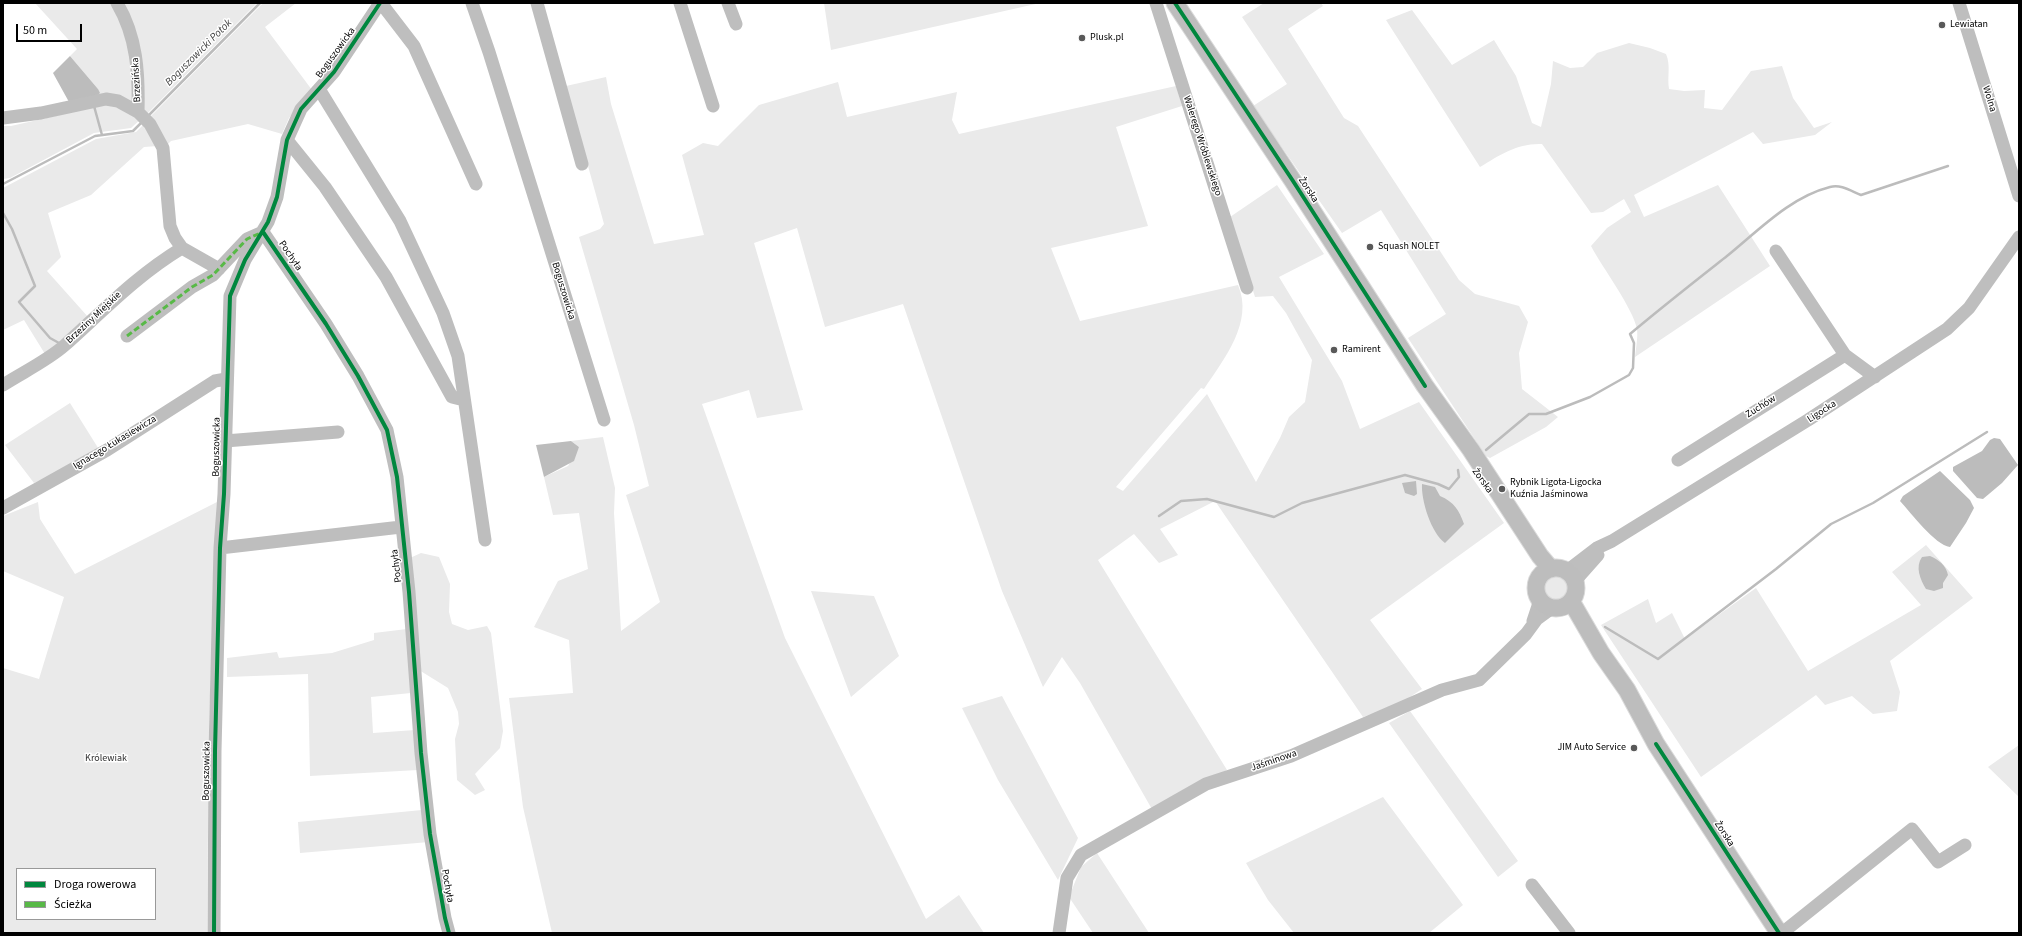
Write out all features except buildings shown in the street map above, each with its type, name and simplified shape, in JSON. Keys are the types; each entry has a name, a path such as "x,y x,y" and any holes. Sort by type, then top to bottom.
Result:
{"main road":[{"name":"Żorska","path":"1176,3 1293,181 1424,386 1439,419 1505,514 1558,574"},
{"path":"1558,574 1576,591 1556,604 1536,585 1558,574"},
{"name":"Żorska","path":"1556,604 1584,639 1632,716 1656,744 1779,933"}],"street":[{"name":"Brzezińska","path":"117,3 128,25 135,47 138,112"},
{"name":"Boguszowicka","path":"214,933 215,751 220,548 230,296 245,260 268,222 277,197 287,140 301,109 334,72 380,3 414,46 476,184"},
{"name":"Boguszowicka","path":"472,3 490,52 604,420"},
{"path":"538,3 582,164"},
{"path":"680,3 714,106"},
{"path":"728,3 736,24"},
{"name":"Walerego Wróblewskiego","path":"1156,3 1247,288"},
{"name":"Wolna","path":"1959,3 2019,196"},
{"name":"Boguszowicka","path":"319,89 400,221 443,313 458,356 486,540"},
{"path":"3,118 106,99 118,100 138,112 150,124 163,148 170,226 175,238 182,248 219,269"},
{"path":"287,140 325,187 386,277 452,398 464,400"},
{"path":"127,336 192,287 213,275 247,239 263,232"},
{"name":"Pochyła","path":"263,232 326,324 358,376 387,430 397,476 401,527 409,592 422,767 430,834 449,933"},
{"name":"Ligocka","path":"1558,574 1597,548 1808,420 1875,377 1958,320 1969,308 2008,255 2019,237"},
{"name":"Brzeziny Miejskie","path":"3,386 56,352 126,288 165,258 182,248"},
{"name":"Ligocka","path":"2008,255 2019,248"},
{"path":"1776,251 1845,355 1875,377"},
{"name":"Zuchów","path":"1678,460 1845,355"},
{"name":"Ignacego Łukasiewicza","path":"3,508 107,450 215,381 226,378"},
{"name":"Boguszowicka","path":"225,441 338,432"},
{"path":"220,548 401,527"},
{"name":"Jaśminowa","path":"1059,933 1067,878 1081,855 1206,784 1291,756 1442,690 1479,680 1526,634 1532,625 1556,604"},
{"path":"1782,933 1912,829 1938,862 1965,845"},
{"path":"1532,885 1569,933"}],"green space":[{"path":"35,3 260,3 258,5 256,4 146,115 134,105 94,98 98,89 70,56 77,49"},
{"path":"263,3 296,3 265,27 312,90 289,118 282,134 248,124 171,141 167,145 149,118"},
{"path":"824,3 1040,3 831,50"},
{"path":"1264,3 1321,3 1323,6 1288,29 1344,118 1358,126 1459,280 1475,294 1519,306 1528,322 1519,353 1522,389 1558,417 1546,427 1490,458 1486,456 1408,338 1446,314 1381,210 1342,233 1253,106 1287,84 1242,17"},
{"path":"1412,10 1452,65 1494,40 1516,76 1532,123 1541,127 1551,84 1553,61 1570,68 1583,67 1597,53 1629,43 1650,48 1666,54 1668,62 1669,89 1684,91 1705,90 1704,108 1722,110 1751,71 1782,66 1793,98 1814,128 1832,122 1815,135 1763,144 1753,132 1634,195 1644,217 1718,185 1770,266 1635,357 1637,329 1634,320 1624,299 1591,246 1607,228 1631,212 1624,199 1603,212 1591,213 1542,144 1525,145 1502,154 1480,167 1386,20"},
{"path":"606,77 611,104 654,244 704,235 682,155 703,143 718,146 759,105 838,82 847,117 957,92 952,120 959,134 1176,86 1182,106 1116,127 1148,226 1051,248 1080,321 1238,285 1242,299 1240,326 1228,353 1204,389 1201,388 1116,487 1123,491 1207,394 1256,482 1280,438 1289,417 1305,402 1312,360 1286,313 1273,296 1255,297 1230,217 1277,185 1324,254 1279,277 1342,381 1360,429 1419,402 1504,523 1370,620 1422,689 1398,705 1363,717 1215,501 1160,529 1178,555 1159,563 1134,534 1098,560 1227,770 1153,811 1080,683 1062,657 1043,687 1002,591 903,304 825,327 797,228 754,243 803,410 757,418 749,390 702,404 785,638 926,919 959,895 984,933 552,933 523,807 509,698 573,693 569,640 534,627 558,581 588,569 579,513 553,515 544,477 568,466 579,447 571,441 603,437 615,488 614,513 621,631 660,602 626,495 649,486 634,425 579,237 600,229 604,224 566,86"},
{"path":"104,103 119,106 141,119 131,128 94,133 10,178 3,179 3,126 11,126 73,112"},
{"path":"145,123 158,146 144,147 91,195 48,213 61,257 47,271 89,318 45,354 24,320 3,330 3,188 96,139 136,132"},
{"path":"70,403 100,451 34,483 5,445"},
{"name":"Królewiak","path":"38,502 40,519 75,574 217,502 209,723 207,933 3,933 3,668 39,679 64,597 3,571 3,516"},
{"path":"1926,545 1973,598 1890,661 1900,692 1897,711 1873,714 1852,696 1825,705 1816,695 1701,777 1601,625 1648,599 1656,623 1672,613 1685,639 1756,588 1808,671 1921,605 1892,572"},
{"path":"421,553 439,557 450,584 449,612 452,624 468,630 487,626 491,633 503,731 500,748 475,774 485,790 475,795 457,780 455,739 459,724 458,712 448,688 419,670 410,558"},
{"path":"1556,574 1566,578 1570,588 1566,598 1556,602 1546,598 1542,588 1546,578"},
{"path":"811,591 874,596 899,656 851,697"},
{"path":"407,629 411,693 371,697 373,733 415,730 418,770 310,776 308,674 227,677 227,658 277,652 279,658 332,653 374,640 374,633"},
{"path":"1002,696 1078,838 1058,880 998,780 962,708"},
{"path":"1410,711 1518,861 1498,877 1389,723"},
{"path":"2019,745 2019,797 1988,767"},
{"path":"1383,797 1463,905 1429,933 1294,933 1268,900 1246,863"},
{"path":"422,810 429,842 300,853 298,822"},
{"path":"1097,853 1149,933 1093,933 1069,897 1081,867"}],"shaded area":[{"path":"70,56 98,89 100,93 94,98 69,102 53,73"},
{"path":"1994,438 2000,439 2018,465 2002,483 1983,499 1977,498 1953,471 1953,467 1982,451 1990,440"},
{"path":"571,441 579,447 574,461 544,477 536,445"},
{"path":"1940,471 1970,500 1974,508 1950,547 1937,541 1930,535 1900,501 1903,496"},
{"path":"1416,481 1417,494 1414,496 1405,493 1402,483"},
{"path":"1422,484 1435,487 1440,496 1449,501 1455,507 1464,524 1445,543 1435,532 1431,524 1423,499"},
{"path":"1930,556 1942,563 1946,568 1948,575 1943,583 1943,588 1934,591 1926,589 1920,577 1919,569 1922,557"}],"waterway":[{"name":"Boguszowicki Potok","path":"149,115 260,3"},
{"path":"94,106 102,135"},
{"name":"Boguszowicki Potok","path":"3,184 95,136 133,131 142,122"},
{"path":"1486,450 1529,414 1546,414 1590,397 1629,375 1633,368 1634,343 1630,334 1775,216 1801,198 1834,186 1842,187 1861,195 1948,166"},
{"path":"3,213 12,229 35,286 19,302 50,338 59,343"},
{"path":"1605,627 1658,659 1776,569 1831,524 1873,503 1987,432"},
{"path":"1159,516 1181,501 1207,499 1274,517 1302,503 1405,475 1438,484 1449,489 1459,477 1458,470"}],"marked path":[{"path":"127,336 192,287 213,275 247,239 263,232"}],"cycle path":[{"path":"214,933 215,751 220,548 224,494 230,296 245,260 268,222 277,197 287,140 301,109 334,72 380,3"},
{"path":"1175,3 1293,181 1425,386"},
{"path":"263,232 326,324 358,376 387,430 397,477 409,592 421,753 430,834 449,933"},
{"path":"1656,744 1779,933"}],"place":[{"name":"Lewiatan","path":"1942,25"},
{"name":"Plusk.pl","path":"1082,38"},
{"name":"Squash NOLET","path":"1370,247"},
{"name":"Ramirent","path":"1334,350"},
{"name":"Rybnik Ligota-Ligocka Kuźnia Jaśminowa","path":"1502,489"},
{"name":"JIM Auto Service","path":"1634,748"}]}
